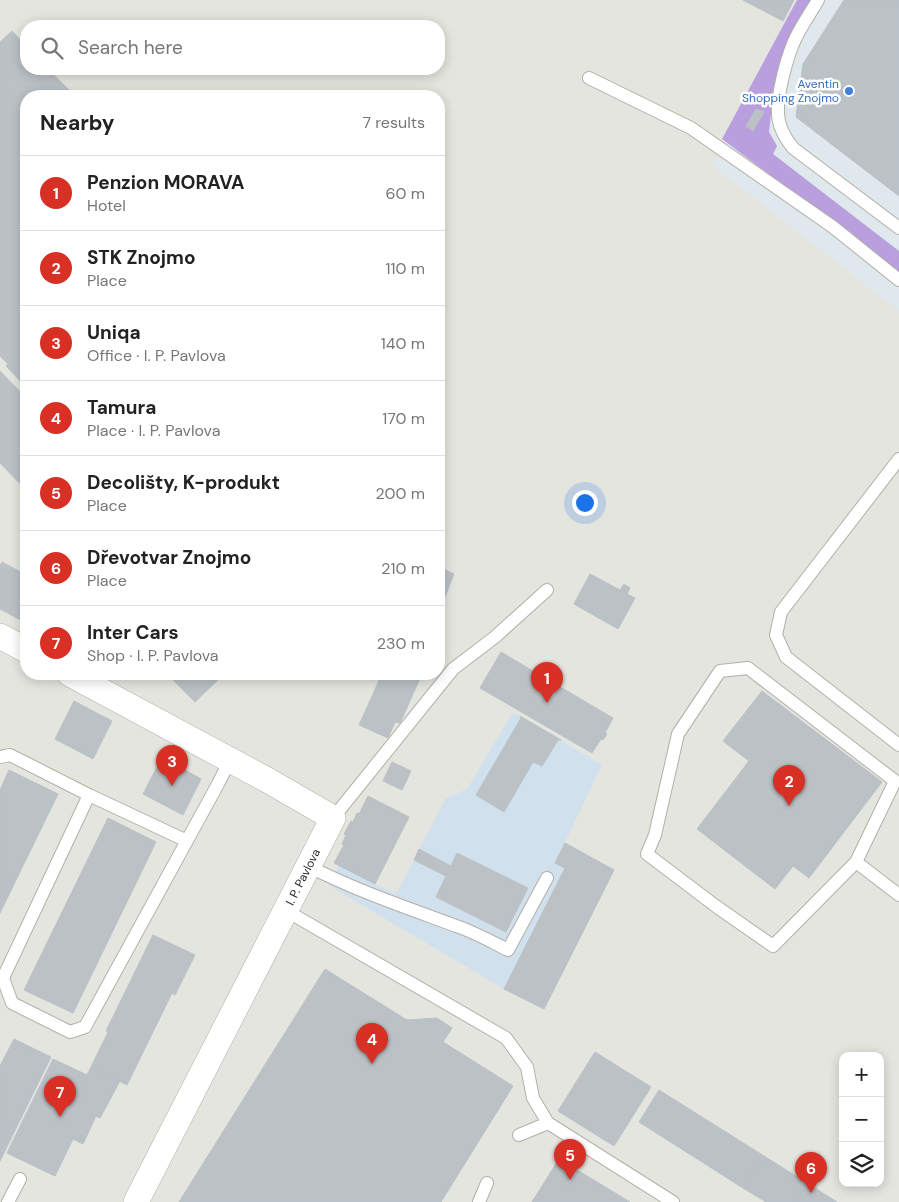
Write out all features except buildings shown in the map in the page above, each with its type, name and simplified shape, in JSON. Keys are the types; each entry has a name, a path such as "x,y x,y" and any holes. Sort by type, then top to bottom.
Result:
{"street":[{"path":"0,636 20,647"},
{"path":"81,680 230,760 332,818"},
{"name":"I. P. Pavlova","path":"136,1202 332,818"}],"lane":[{"path":"818,0 793,43 784,69 778,112 780,125 793,148 899,228"},
{"path":"589,78 691,128 833,227 899,280"},
{"path":"899,459 781,612 776,635 786,658 899,746"},
{"path":"445,679 453,669 495,637 546,590"},
{"path":"748,668 895,781 856,862 773,946 647,854 655,835 678,734 720,671 748,668"},
{"path":"332,818 444,680"},
{"path":"0,756 10,755 187,841"},
{"path":"90,795 3,978 12,1003 70,1032 85,1027 230,760"},
{"path":"856,862 899,895"},
{"path":"308,866 332,878 415,912 461,927 508,950 547,878"},
{"path":"285,910 506,1038 527,1068 533,1098 548,1123 673,1202"},
{"path":"519,1135 548,1123"},
{"path":"8,1202 20,1179"},
{"path":"479,1202 487,1183"}],"shaded area":[{"path":"0,0 797,0 722,138 726,141 713,166 899,311 899,1202 0,1202"},
{"path":"797,0 811,0 795,29 779,68 774,88 769,132 777,146 773,154 899,251 899,272 722,139"},
{"path":"512,713 602,765 555,863 565,868 504,989 328,885 339,866 396,894 446,798 467,789"}],"place":[{"name":"Aventin Shopping Znojmo","path":"849,91"},
{"name":"Penzion MORAVA","path":"547,703"},
{"name":"Uniqa","path":"172,786"},
{"name":"STK Znojmo","path":"789,806"},
{"name":"Tamura","path":"372,1064"},
{"name":"Inter Cars","path":"60,1117"},
{"name":"Decolišty, K-produkt","path":"570,1180"},
{"name":"Dřevotvar Znojmo","path":"811,1193"}]}
